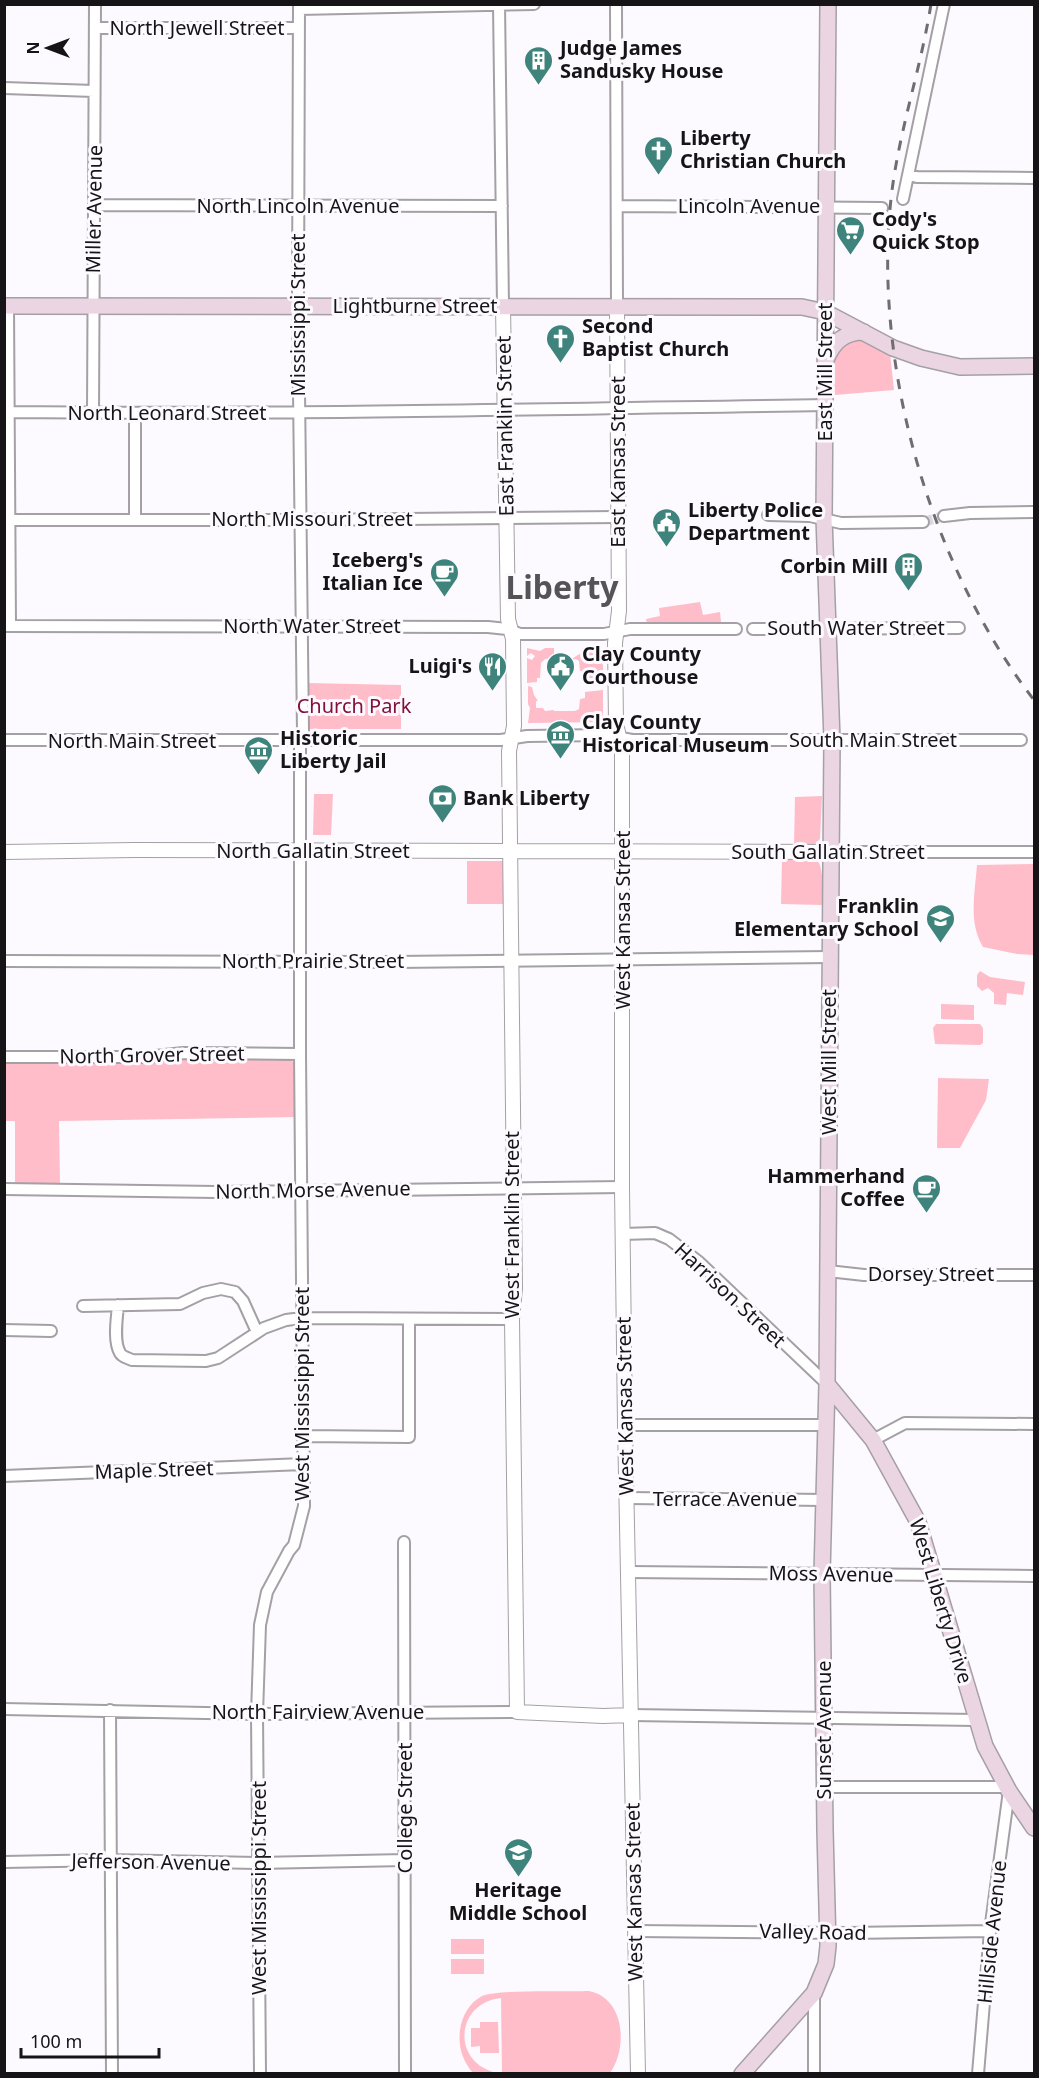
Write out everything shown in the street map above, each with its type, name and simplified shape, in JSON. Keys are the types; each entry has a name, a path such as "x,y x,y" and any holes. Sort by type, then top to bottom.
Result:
{"main road":[{"name":"East Mill Street","path":"828,4 824,518 832,740"},
{"name":"Lightburne Street","path":"6,306 791,306 825,312 893,348 921,358 960,367 1035,366"},
{"path":"825,360 830,348 839,339 851,333 864,332"},
{"name":"West Mill Street","path":"827,1384 832,740"},
{"name":"Sunset Avenue","path":"814,1993 826,1964 828,1933 822,1574 827,1384"},
{"name":"West Liberty Drive","path":"827,1384 873,1440 918,1522 985,1746 1007,1789 1035,1828"},
{"path":"742,2073 814,1993"}],"street":[{"name":"Miller Avenue","path":"93,413 95,4"},
{"name":"North Jewell Street","path":"299,7 534,4"},
{"name":"East Kansas Street","path":"616,4 619,623 615,643 618,739"},
{"path":"903,199 944,4"},
{"name":"East Franklin Street","path":"499,5 508,619 513,639 514,726 511,739"},
{"name":"Mississippi Street","path":"299,7 297,205 303,732 300,741"},
{"name":"North Jewell Street","path":"95,28 299,28"},
{"path":"4,88 94,91"},
{"path":"909,175 917,177 1035,178"},
{"name":"North Lincoln Avenue","path":"94,205 502,206"},
{"name":"Lincoln Avenue","path":"616,206 882,208"},
{"path":"6,306 7,626"},
{"name":"North Leonard Street","path":"6,412 299,413 826,405"},
{"path":"135,413 135,520"},
{"path":"944,516 970,513 1035,512"},
{"path":"768,515 810,516 841,522 924,522"},
{"name":"North Missouri Street","path":"7,520 619,517"},
{"name":"North Water Street","path":"7,626 488,627 520,634 610,634 617,630"},
{"name":"South Water Street","path":"753,628 959,628"},
{"path":"617,630 736,629"},
{"name":"North Main Street","path":"4,740 300,741 511,739 522,736 595,735 618,739"},
{"name":"West Franklin Street","path":"511,739 509,751 515,1288 512,1319 517,1712"},
{"name":"South Main Street","path":"618,739 1021,740"},
{"name":"West Kansas Street","path":"618,739 622,752 622,1187 638,2073"},
{"name":"West Mississippi Street","path":"260,2073 257,1714 261,1614 267,1592 294,1545 304,1506 300,741"},
{"name":"North Gallatin Street","path":"4,852 622,851"},
{"name":"South Gallatin Street","path":"622,851 1035,852"},
{"name":"North Prairie Street","path":"4,961 830,957"},
{"name":"North Grover Street","path":"4,1057 146,1057 183,1053 300,1054"},
{"name":"North Morse Avenue","path":"8,1189 301,1191 622,1187"},
{"path":"4,1199 8,1189"},
{"name":"Harrison Street","path":"623,1234 655,1233 669,1239 699,1262 795,1356 827,1384"},
{"name":"Dorsey Street","path":"828,1271 864,1275 1035,1275"},
{"path":"83,1306 180,1304 203,1293 221,1289 236,1293 243,1301 257,1332"},
{"path":"118,1305 119,1352 123,1357 132,1360 206,1361 218,1358 257,1332 286,1320 302,1318 512,1319"},
{"path":"303,1436 409,1437 409,1319"},
{"path":"4,1330 51,1331"},
{"path":"873,1440 905,1423 1035,1424"},
{"path":"625,1425 826,1425"},
{"name":"Maple Street","path":"4,1476 303,1464"},
{"name":"Terrace Avenue","path":"627,1498 824,1500"},
{"name":"College Street","path":"404,1542 405,2073"},
{"name":"Moss Avenue","path":"628,1572 1035,1576"},
{"name":"North Fairview Avenue","path":"4,1709 257,1714 517,1712 631,1715"},
{"path":"110,1710 112,2073"},
{"path":"631,1715 977,1720"},
{"path":"824,1787 1007,1789"},
{"name":"Hillside Avenue","path":"978,2073 990,1931 1007,1789"},
{"name":"Jefferson Avenue","path":"4,1862 111,1860 258,1863 405,1860"},
{"name":"Valley Road","path":"635,1931 828,1933 990,1931"},
{"name":"Sunset Avenue","path":"814,1993 814,2073"}],"green space":[{"path":"864,338 890,353 894,390 835,395 833,365 836,350 845,341"},
{"path":"700,602 703,615 720,612 721,622 647,624 646,619 660,616 659,608"},
{"path":"527,648 540,651 545,648 554,648 554,658 545,659 541,663 540,678 537,678 537,682 527,683 527,658 532,660 535,656 531,653 527,656"},
{"path":"589,648 603,648 600,660 603,665 603,679 585,678 585,671 580,671 579,661 570,660"},
{"name":"Church Park","path":"307,683 401,685 401,729 308,729"},
{"path":"528,686 532,687 538,701 536,701 536,708 543,708 545,711 575,711 579,709 580,699 585,698 585,692 603,690 603,722 528,723 530,708"},
{"path":"314,794 333,794 331,835 313,835"},
{"path":"822,796 820,839 812,847 794,846 795,797"},
{"path":"782,857 808,857 818,862 822,879 822,905 781,904"},
{"path":"467,861 504,861 505,904 467,904"},
{"path":"1034,864 1034,955 983,947 975,928 974,917 977,865"},
{"path":"980,971 990,977 1025,982 1023,995 1007,993 1006,1005 994,1004 994,993 988,988 982,991 977,986 977,975"},
{"path":"941,1004 974,1005 974,1020 941,1019"},
{"path":"936,1024 980,1024 983,1028 983,1043 980,1045 935,1044 933,1028"},
{"path":"184,1059 287,1059 296,1063 297,1117 59,1121 60,1184 15,1183 15,1121 5,1121 5,1063 148,1063"},
{"path":"938,1078 989,1079 986,1100 960,1148 937,1148"},
{"path":"451,1939 484,1939 484,1954 451,1954"},
{"path":"451,1959 484,1959 484,1974 451,1974"},
{"path":"589,1991 610,2003 616,2013 621,2038 616,2063 610,2073 502,2073 501,1998 486,2002 474,2010 467,2021 464,2034 466,2046 472,2058 482,2067 497,2073 473,2073 462,2053 460,2030 467,2010 482,1996 517,1992"},
{"path":"480,2022 498,2022 499,2053 480,2053 480,2046 471,2047 471,2028 480,2028"}],"tunnel":[{"path":"923,522 944,516"}],"railway":[{"path":"931,4 893,183 888,272 892,337 902,403 918,468 940,531 967,591 998,648 1034,700"}],"place":[{"name":"Judge James Sandusky House","path":"539,86"},
{"name":"Liberty Christian Church","path":"659,176"},
{"name":"Cody's Quick Stop","path":"851,256"},
{"name":"Second Baptist Church","path":"561,364"},
{"name":"Liberty Police Department","path":"667,548"},
{"name":"Corbin Mill","path":"909,592"},
{"name":"Iceberg's Italian Ice","path":"444,598"},
{"name":"Luigi's","path":"493,692"},
{"name":"Clay County Courthouse","path":"561,692"},
{"name":"Clay County Historical Museum","path":"561,760"},
{"name":"Historic Liberty Jail","path":"259,776"},
{"name":"Bank Liberty","path":"442,824"},
{"name":"Franklin Elementary School","path":"940,944"},
{"name":"Hammerhand Coffee","path":"926,1214"},
{"name":"Heritage Middle School","path":"518,1878"}],"district":[{"name":"Liberty","path":"562,588"}]}
